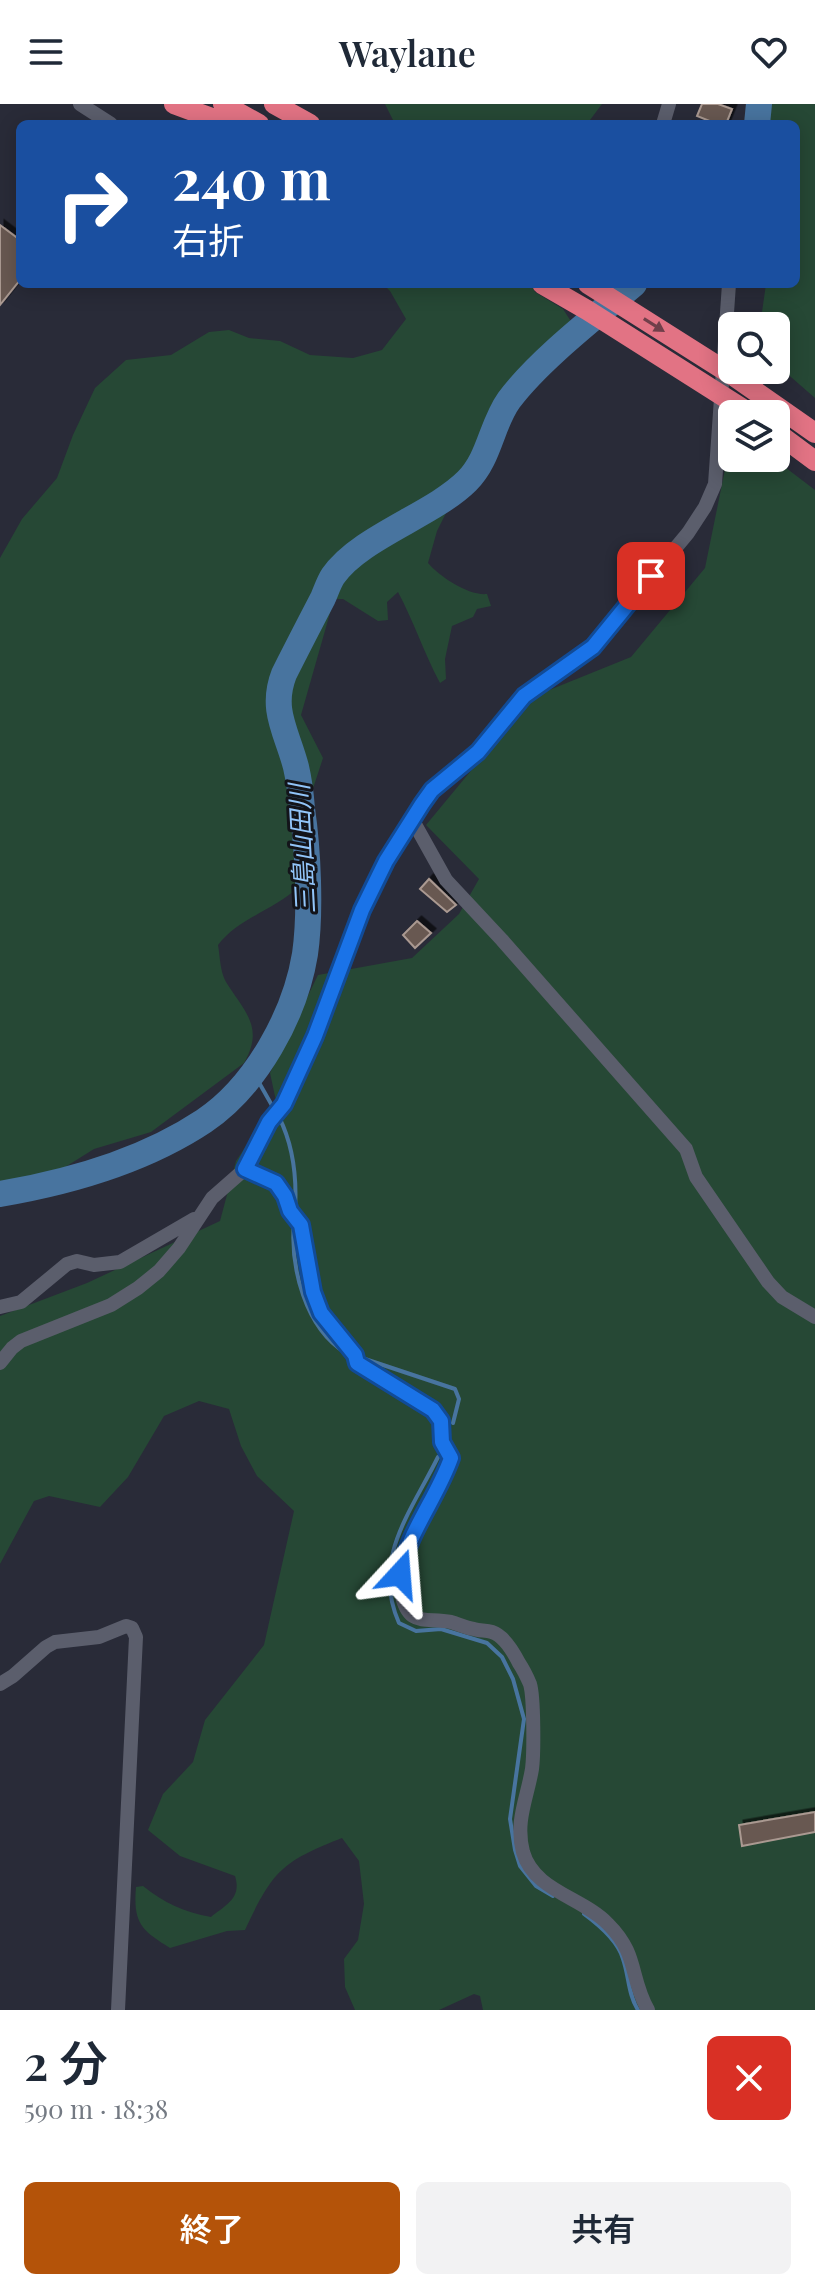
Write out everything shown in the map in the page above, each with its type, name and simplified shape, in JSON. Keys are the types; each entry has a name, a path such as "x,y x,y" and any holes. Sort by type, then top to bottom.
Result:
{"highway":[{"path":"174,104 217,120"},
{"path":"223,104 252,120"},
{"path":"274,104 303,120"},
{"path":"290,104 312,120"},
{"path":"549,288 729,400"},
{"path":"594,288 735,377 815,433"},
{"path":"790,442 815,461"}],"street":[{"path":"80,104 105,120"},
{"path":"0,1363 21,1341 111,1305 138,1288 159,1271 179,1248 212,1198 245,1169 269,1122 284,1104 325,1014 362,910 386,861 432,790 478,752 534,687 593,647 688,533 715,484 729,288"},
{"path":"412,819 446,880 686,1149 696,1177 768,1282 782,1297 815,1317"},
{"path":"245,1169 276,1183 285,1196 290,1211 301,1225 313,1292 321,1313 356,1359 438,1414 442,1442 451,1458 407,1548 400,1589 407,1611 419,1620 449,1622 491,1631 513,1651 531,1686 532,1698 532,1767 520,1814 519,1835 524,1855 530,1869 542,1881 597,1913 624,1942 631,1954 638,1987 648,2010"},
{"path":"0,1307 21,1302 67,1264 77,1261 94,1265 120,1262 197,1217"},
{"path":"0,1684 55,1642 99,1637 126,1626 132,1628 136,1637 118,2010"}],"green space":[{"path":"385,104 602,104 590,120 393,120"},
{"path":"764,104 815,104 815,398 790,376 790,312 762,312 765,288 800,288 800,120 762,120"},
{"path":"387,288 533,288 563,309 572,323 547,345 531,375 480,445 437,531 428,563 455,584 472,592 487,594 491,606 477,609 473,617 452,626 445,659 446,679 440,683 398,592 387,602 388,620 378,621 343,599 334,599 301,715 323,758 298,834 298,887 236,928 218,945 224,978 250,1020 252,1029 253,1039 244,1063 151,1132 94,1149 62,1169 0,1182 0,558 22,519 57,478 95,388 126,360 171,355 209,332 229,330 249,338 280,341 310,355 353,358 382,350 406,319"},
{"path":"790,471 815,490 815,2010 483,2010 480,1996 474,1994 439,2010 355,2010 345,1987 344,1959 358,1940 364,1904 359,1861 342,1838 305,1854 281,1871 263,1894 245,1930 227,1931 170,1948 146,1930 136,1909 136,1887 143,1886 175,1906 211,1917 227,1905 236,1890 235,1876 180,1856 148,1830 163,1794 193,1762 205,1720 264,1645 294,1511 257,1476 241,1446 229,1409 199,1401 164,1416 128,1477 100,1507 49,1496 34,1501 0,1564 0,1316 87,1283 220,1221 236,1161 276,1101 270,1073 318,975 412,958 459,914 479,879 426,825 532,697 631,657 705,568 724,472"}],"building":[{"path":"702,104 718,104 732,109 728,120 707,120 697,116"},
{"path":"0,225 16,237 16,285 0,305"},
{"path":"429,879 456,905 447,912 420,889"},
{"path":"417,921 431,933 415,948 403,935"},
{"path":"815,1812 815,1832 742,1846 739,1825"}],"waterway":[{"name":"三島山田川","path":"757,120 759,104"},
{"name":"三島山田川","path":"0,1194 79,1176 157,1148 204,1121 223,1106 256,1069 292,1001 307,937 307,862 300,793 296,767 279,710 284,674 332,578 345,562 378,538 436,505 467,481 481,462 503,410 521,385 568,339 629,288"},
{"path":"253,1072 274,1109"},
{"path":"279,1117 293,1162 295,1210"},
{"path":"294,1222 295,1258 303,1295 320,1328 346,1353"},
{"path":"362,1358 455,1389 459,1399 453,1423"},
{"path":"438,1457 398,1537 389,1578 392,1600 399,1623 416,1631 441,1629 487,1643 502,1657 513,1679 524,1719 510,1819 515,1850 520,1866 536,1886 553,1896"},
{"path":"584,1914 602,1928 617,1946 638,2010"}],"route":[{"path":"400,1574 407,1548 451,1458 442,1442 441,1421 433,1410 357,1363 355,1355 321,1313 313,1292 301,1225 290,1211 285,1196 276,1183 245,1169 269,1122 284,1104 325,1014 362,910 386,861 422,804 432,790 478,752 524,696 593,647 651,576"}]}
